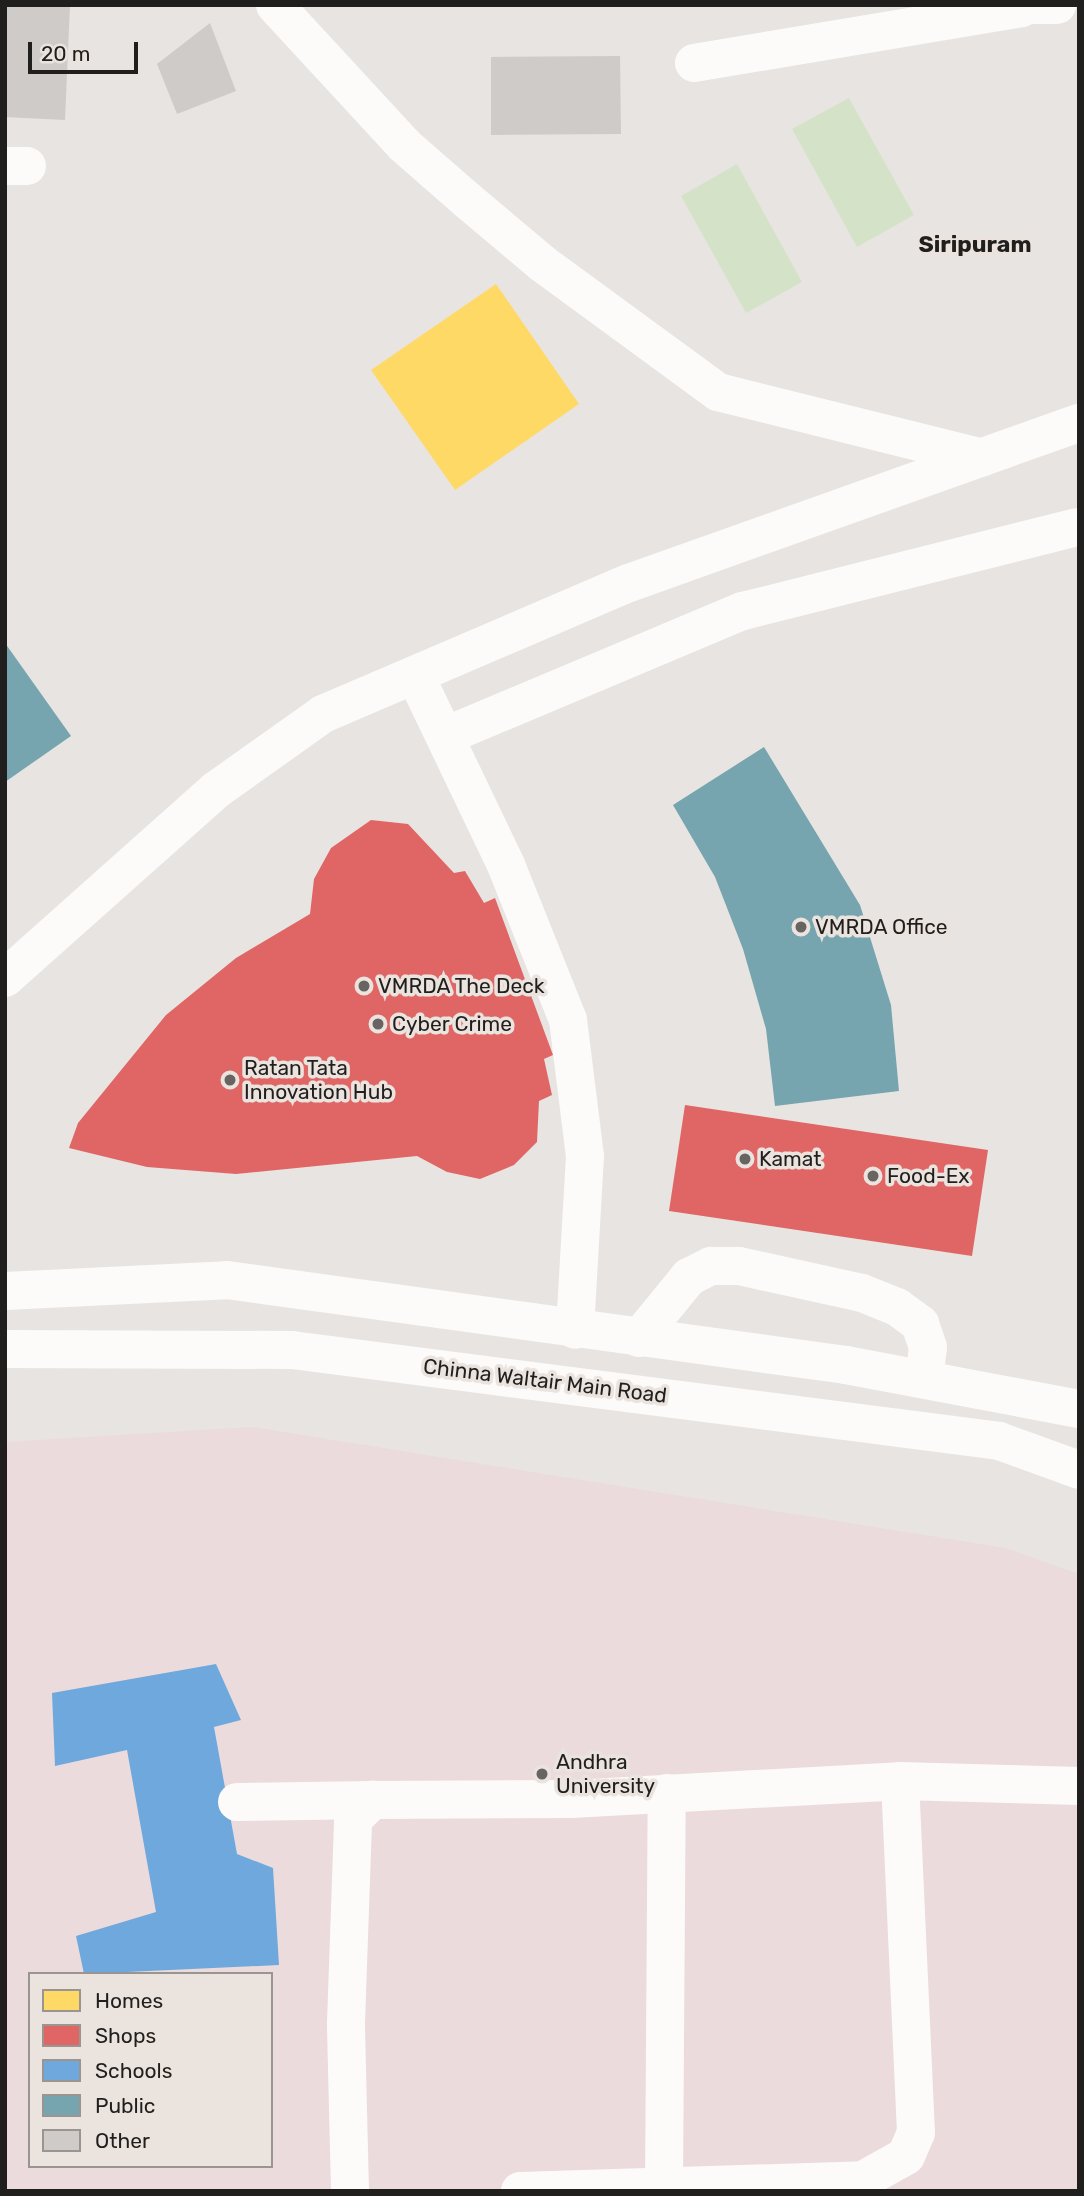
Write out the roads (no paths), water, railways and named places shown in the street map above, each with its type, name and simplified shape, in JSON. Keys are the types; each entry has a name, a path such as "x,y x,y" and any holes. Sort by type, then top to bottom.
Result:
{"street":[{"path":"275,5 404,145 543,264 718,392 982,458"},
{"path":"694,63 1033,6"},
{"path":"5,978 216,790 323,714 629,583 1079,423"},
{"path":"445,736 743,611 1077,527"},
{"path":"415,675 506,865 568,1020 585,1156 575,1330"},
{"path":"639,1338 689,1277 711,1266 739,1266 862,1293 897,1307 920,1324 928,1347 924,1378"},
{"path":"5,1291 227,1280 924,1378 1079,1409"},
{"name":"Chinna Waltair Main Road","path":"5,1349 306,1352 999,1441 1079,1470"},
{"path":"520,2191 863,2180 906,2156 916,2133 900,1781"},
{"path":"237,1802 667,1793 900,1781 1079,1786"},
{"path":"664,2186 667,1793"},
{"path":"350,2191 346,2023 353,1819 373,1800"}],"place":[{"name":"VMRDA Office","path":"801,927"},
{"name":"VMRDA The Deck","path":"364,986"},
{"name":"Cyber Crime","path":"378,1024"},
{"name":"Ratan Tata Innovation Hub","path":"230,1080"},
{"name":"Kamat","path":"745,1159"},
{"name":"Food-Ex","path":"873,1176"},
{"name":"Andhra University","path":"542,1774"}],"district":[{"name":"Siripuram","path":"975,244"}]}
